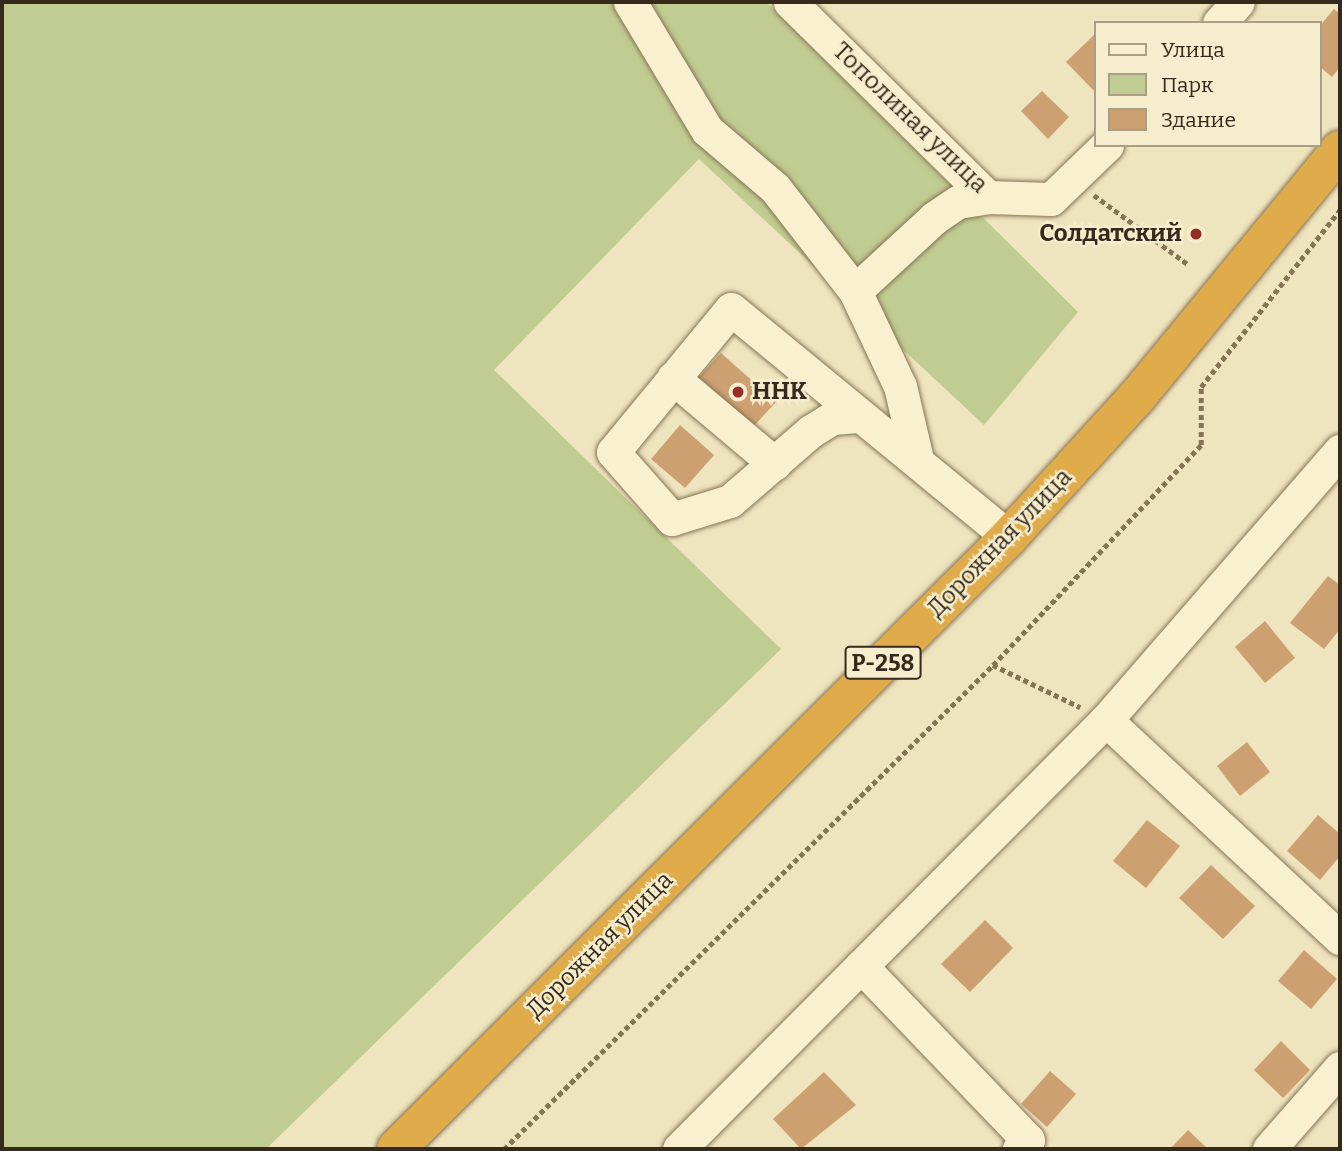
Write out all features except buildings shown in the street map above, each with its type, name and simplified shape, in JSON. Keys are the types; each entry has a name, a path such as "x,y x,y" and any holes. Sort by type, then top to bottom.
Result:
{"highway":[{"name":"Дорожная улица","path":"396,1149 1009,537 1137,397 1340,150"}],"street":[{"path":"630,2 707,130 775,188 855,291 900,386 916,455"},
{"name":"Тополиная улица","path":"790,2 988,197 1051,199 1075,181 1106,147"},
{"path":"1221,21 1238,2"},
{"path":"855,291 934,218 958,202 988,197"},
{"path":"857,416 832,418 730,501 672,519 613,452 731,309 857,416 916,455 1009,537"},
{"path":"673,378 775,464"},
{"path":"679,1149 1105,720 1340,451"},
{"path":"1105,720 1340,938"},
{"path":"861,966 1028,1140 1019,1149"},
{"path":"1269,1149 1340,1068"}],"path":[{"path":"1075,181 1188,265"},
{"path":"504,1149 993,665 1202,445 1201,387 1340,209"},
{"path":"993,665 1105,720"}],"green space":[{"path":"2,2 766,2 1078,312 984,425 699,159 494,370 781,649 266,1149 2,1149"}],"place":[{"name":"Солдатский","path":"1196,234"},
{"name":"ННК","path":"738,392"}]}
